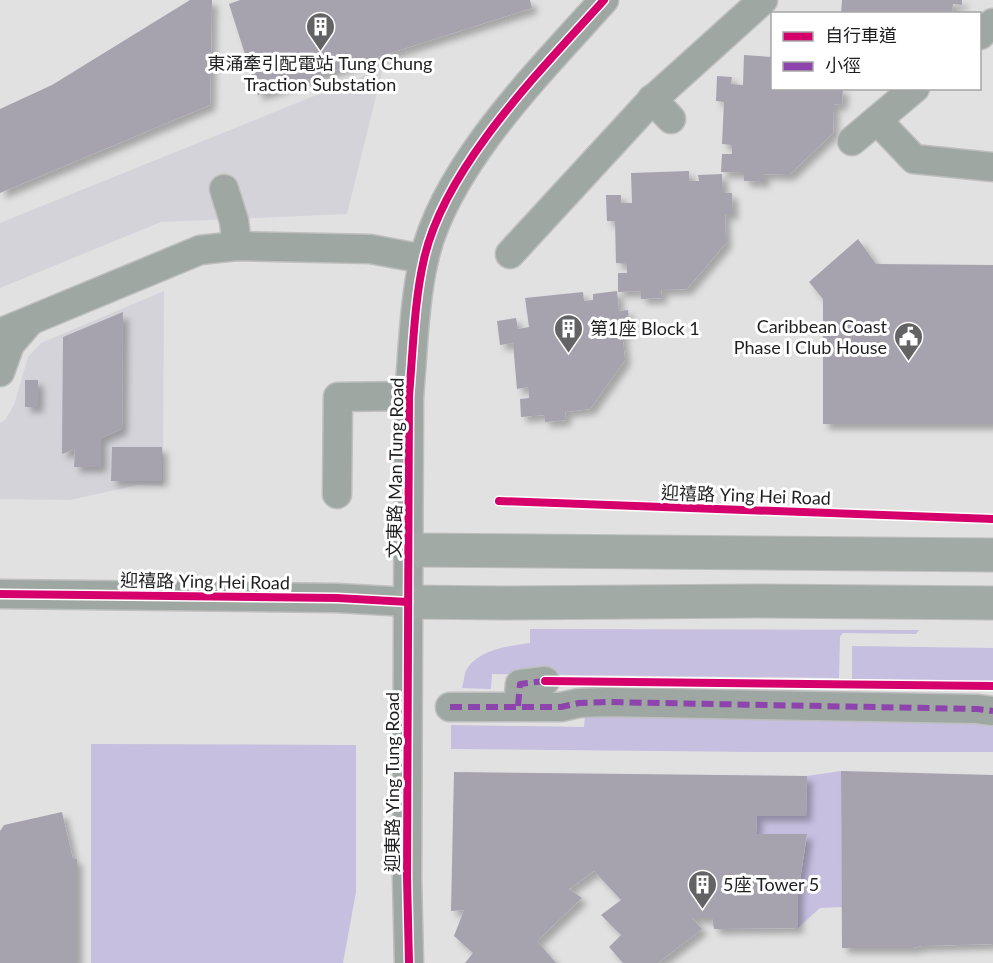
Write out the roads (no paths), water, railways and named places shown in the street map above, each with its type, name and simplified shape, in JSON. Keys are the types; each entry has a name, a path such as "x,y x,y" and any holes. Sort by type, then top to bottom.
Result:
{"main road":[{"path":"409,550 993,555"},
{"name":"迎禧路 Ying Hei Road","path":"408,602 993,603"}],"street":[{"name":"文東路 Man Tung Road","path":"408,602 409,396 415,322 424,259 440,212 481,143 550,59 604,0"},
{"path":"510,254 662,109 763,0"},
{"path":"981,33 993,23"},
{"path":"852,141 913,90"},
{"path":"877,120 914,159 993,167"},
{"path":"224,189 234,221 237,246"},
{"path":"0,333 200,250 237,246 370,249 424,259"},
{"path":"0,372 10,344 29,322"},
{"path":"337,494 338,397 409,396"},
{"name":"迎禧路 Ying Hei Road","path":"0,594 337,598 408,602"},
{"name":"迎東路 Ying Tung Road","path":"408,602 409,963"},
{"path":"518,706 520,684 545,681"},
{"path":"450,708 561,706 607,702 993,711"}],"place":[{"name":"東涌牽引配電站 Tung Chung Traction Substation","path":"320,52"},
{"name":"第1座 Block 1","path":"569,354"},
{"name":"Caribbean Coast Phase I Club House","path":"908,362"},
{"name":"5座 Tower 5","path":"702,910"}]}
